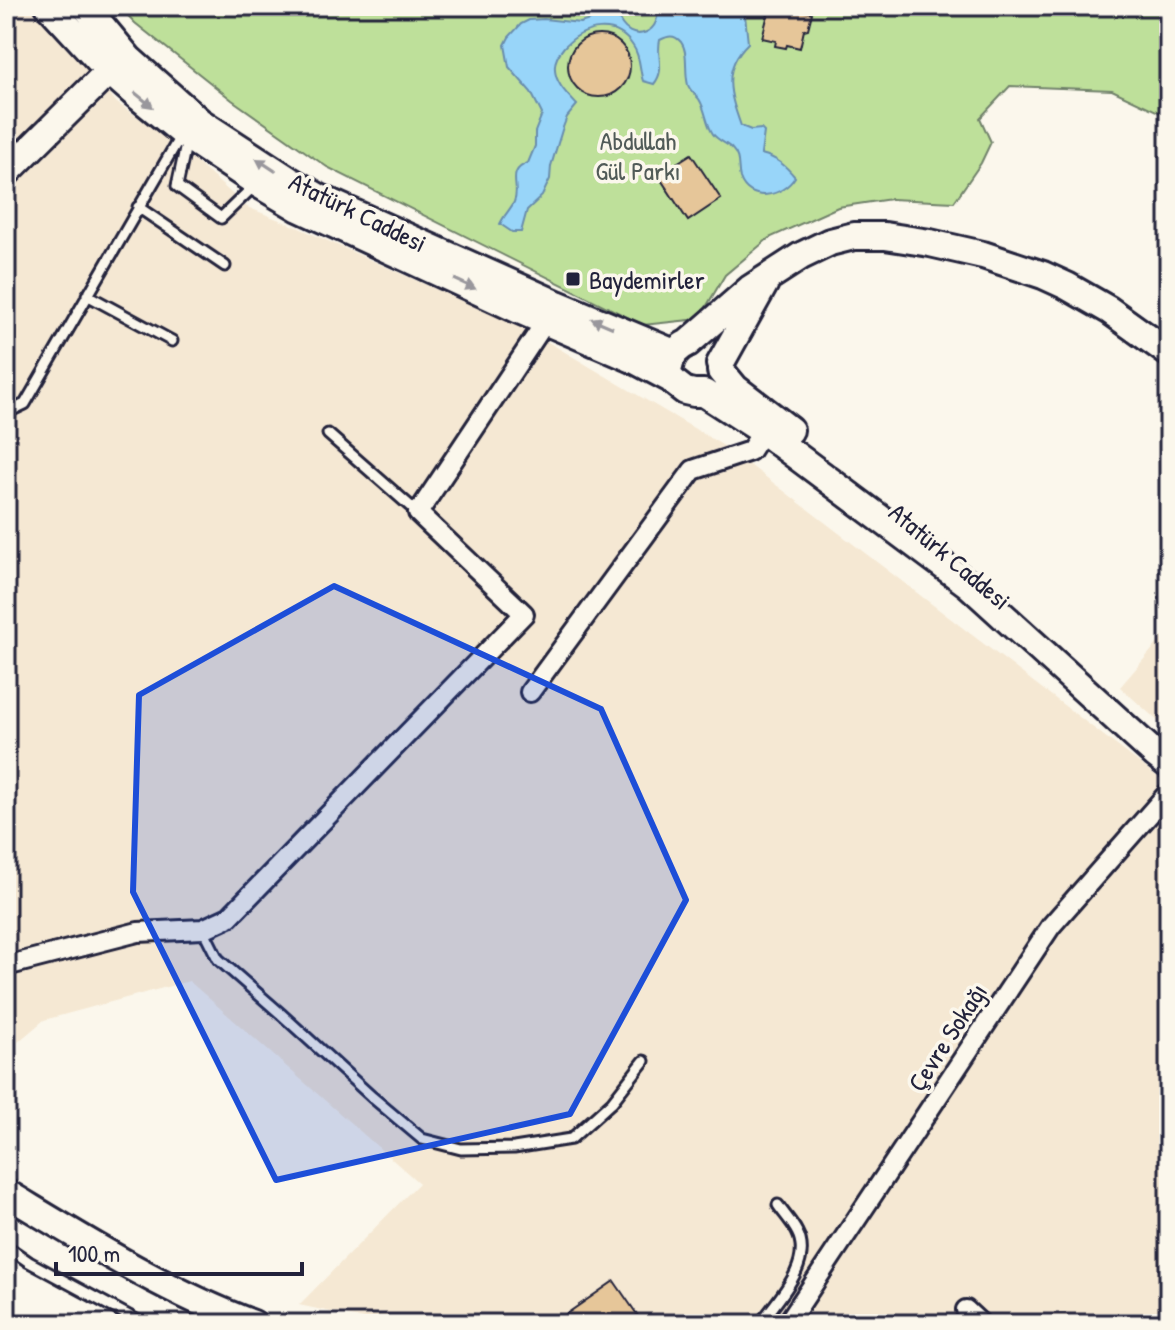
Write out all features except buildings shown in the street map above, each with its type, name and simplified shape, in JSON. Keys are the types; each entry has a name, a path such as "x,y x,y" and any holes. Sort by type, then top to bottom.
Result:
{"main road":[{"path":"49,6 119,65 185,134 299,208 552,313 633,359 678,358 698,343 716,352 721,368"},
{"name":"Atatürk Caddesi","path":"85,6 119,65 200,122 318,197 552,313"},
{"path":"6,173 119,65"},
{"path":"768,278 712,388 704,393 694,393 676,384 678,358 750,289 801,256 830,242 854,236 885,236 930,243 983,255 1043,275 1109,310 1169,353"},
{"name":"Atatürk Caddesi","path":"721,368 735,388 966,564 1169,754"},
{"path":"704,393 763,431 968,584 1169,765"},
{"path":"6,1193 116,1259 211,1308 253,1324"}],"street":[{"path":"6,966 138,932 203,929 229,917 524,614 418,513 552,313"},
{"path":"530,692 693,470 750,451 763,431"},
{"name":"Çevre Sokağı","path":"787,1324 1051,926 1169,792"},
{"path":"966,1310 981,1324"}],"lane":[{"path":"185,134 177,186 221,218 257,183"},
{"path":"6,413 25,404 138,207 185,134"},
{"path":"138,207 225,266"},
{"path":"87,295 172,341"},
{"path":"328,434 418,513"},
{"path":"203,929 218,959 422,1139 461,1149 514,1148 571,1139 612,1102 644,1061"},
{"path":"760,1324 792,1278 800,1255 798,1233 778,1205"},
{"path":"6,1246 29,1262 144,1324"}],"highlighted area":[{"path":"334,586 601,709 686,900 570,1114 276,1180 133,892 139,695"}],"shaded area":[{"path":"6,6 38,6 117,103 170,139 247,207 531,332 729,449 1163,781 1169,788 1169,1324 387,1324 299,1305 419,1183 189,981 44,1020 6,1052"},
{"path":"1169,630 1169,731 1120,687"}],"green space":[{"name":"Abdullah Gül Parkı","path":"119,6 1169,6 1169,117 1112,90 1010,86 980,118 991,142 981,163 954,202 891,199 838,207 769,238 725,275 699,319 643,325 327,167 232,100 135,23"}],"water":[{"path":"598,6 619,6 617,14 623,25 630,32 638,34 652,28 656,22 654,6 744,6 748,43 734,63 731,93 741,126 764,132 761,154 788,169 795,177 790,184 766,195 751,192 744,186 735,152 713,134 699,99 689,87 685,51 678,39 671,36 660,40 660,68 654,84 643,81 637,54 626,38 618,32 600,29 581,34 557,57 557,79 577,105 567,117 562,130 550,179 542,196 527,210 521,232 512,232 500,224 514,202 515,175 521,166 528,163 542,114 531,92 509,67 505,45 521,24 529,20 580,23 590,20"}],"place":[{"name":"Baydemirler","path":"573,279"}]}
